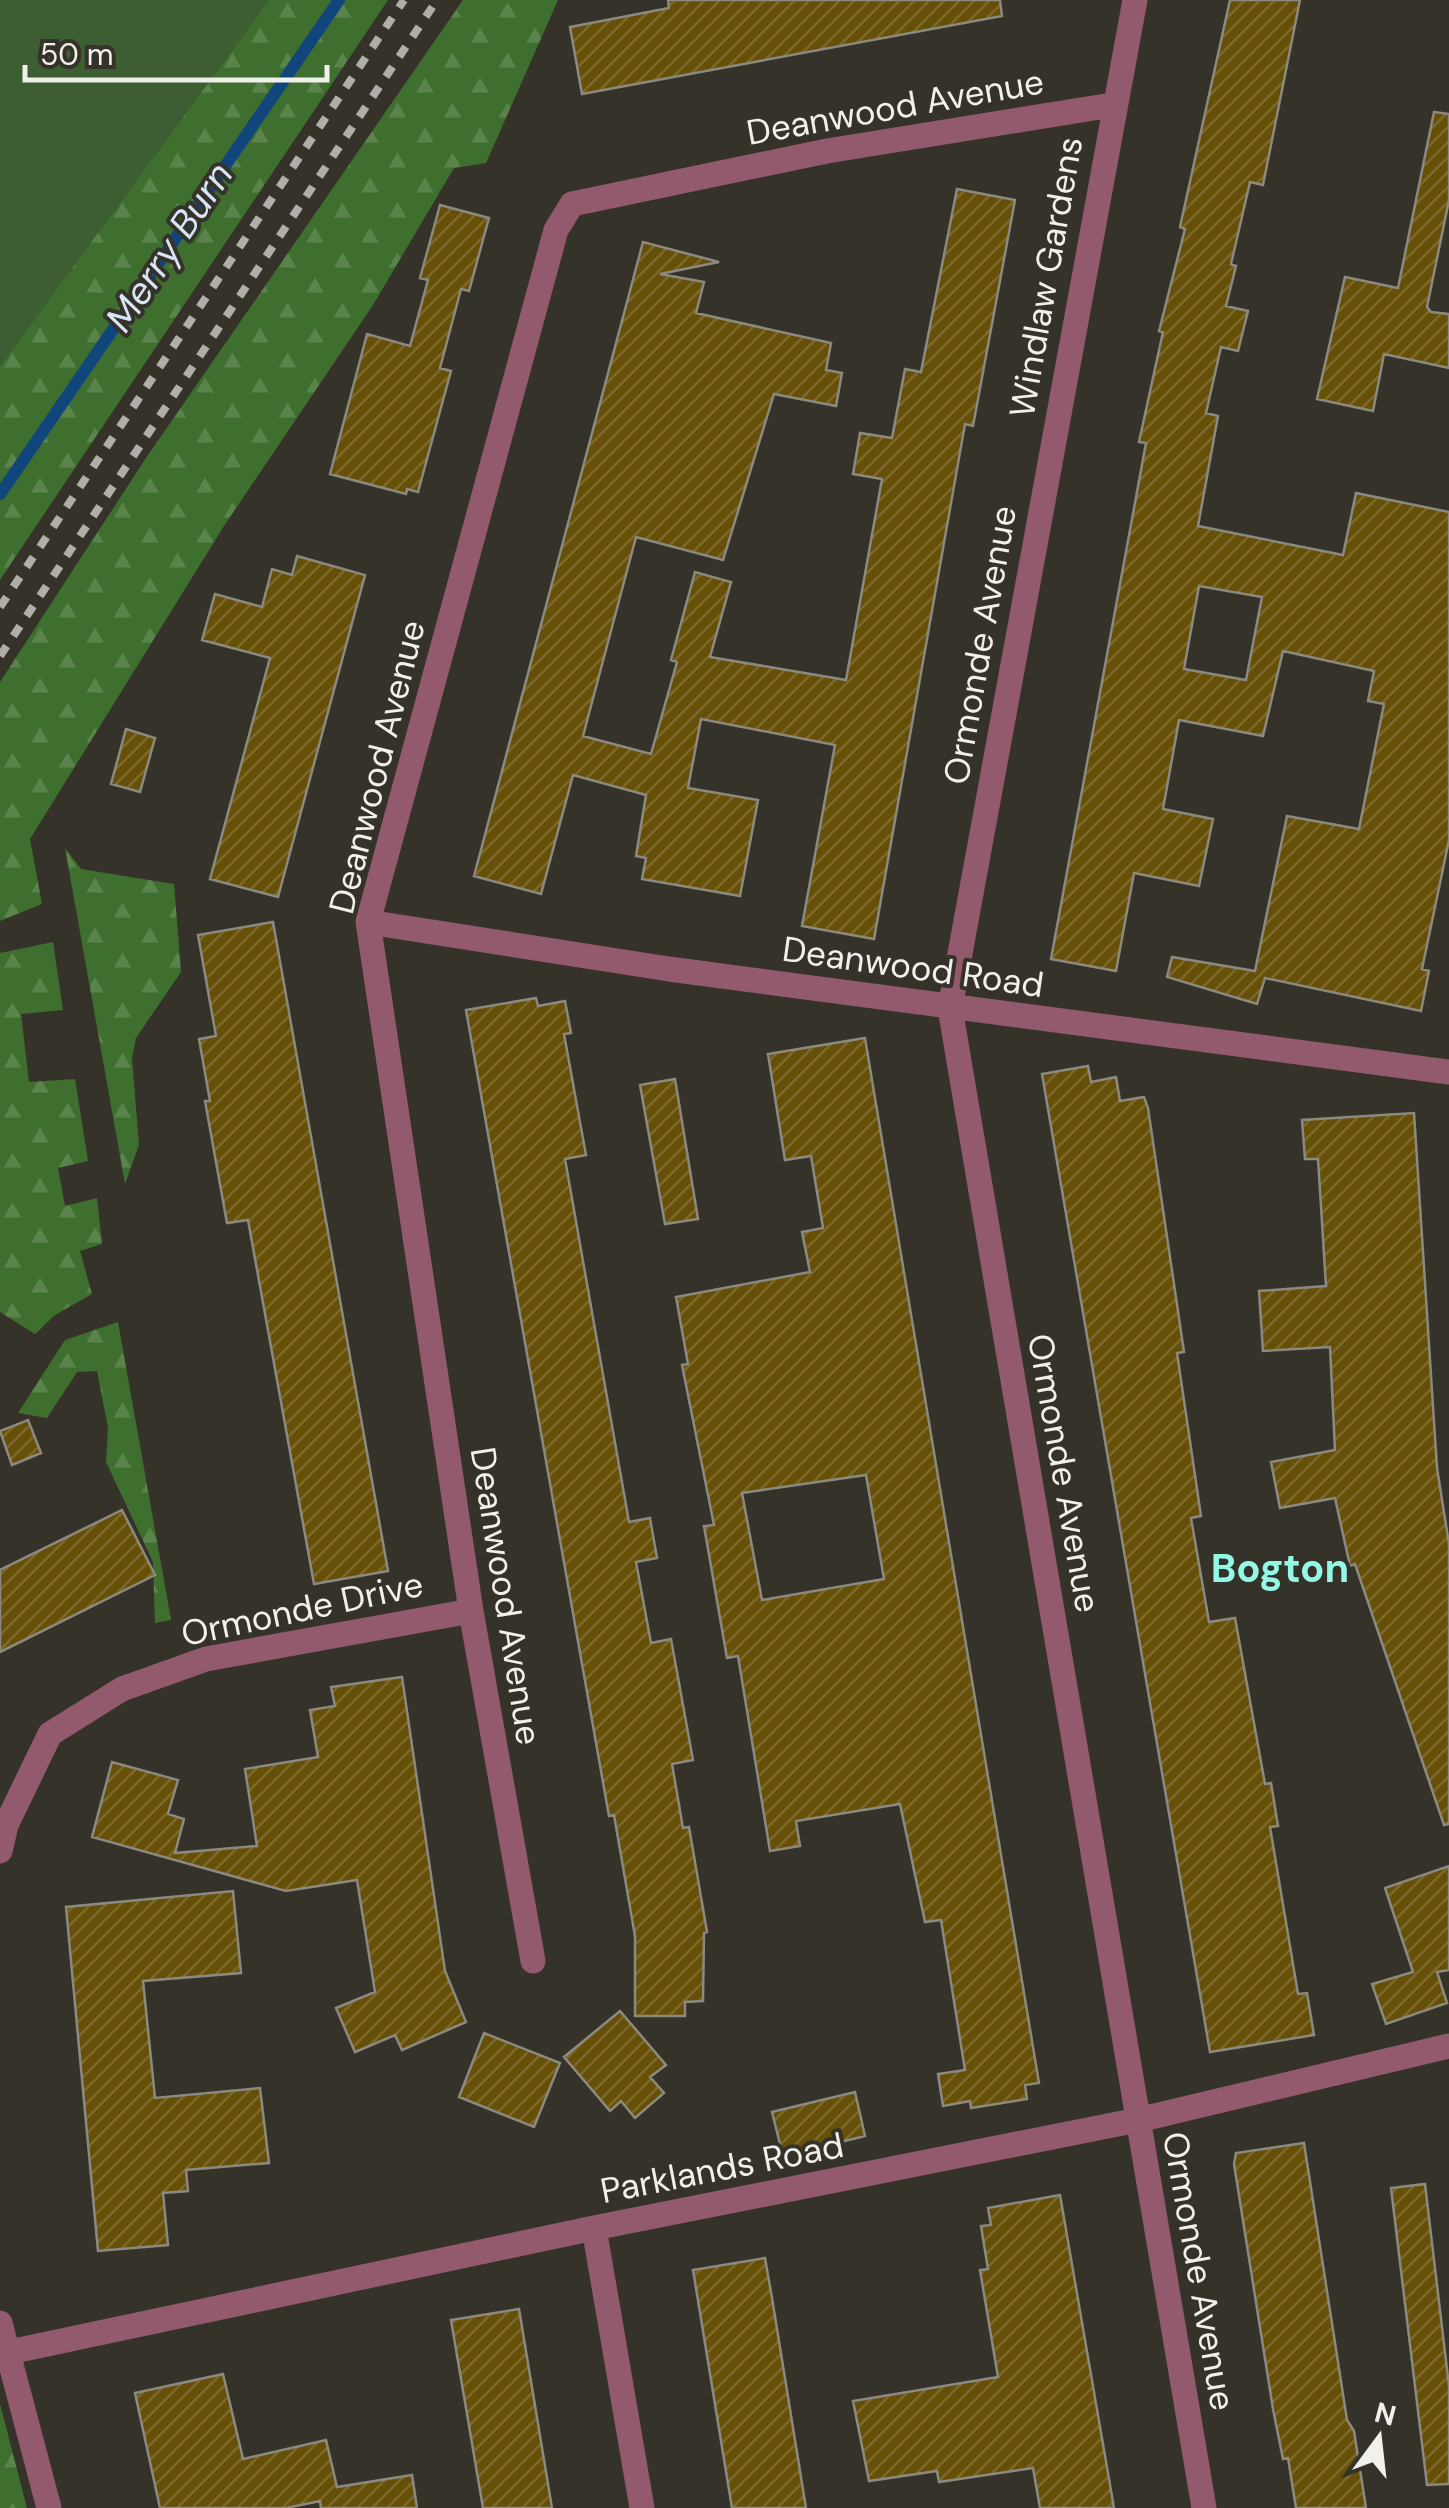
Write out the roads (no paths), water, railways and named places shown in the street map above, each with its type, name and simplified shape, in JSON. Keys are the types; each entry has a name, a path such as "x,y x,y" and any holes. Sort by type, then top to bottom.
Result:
{"street":[{"name":"Windlaw Gardens","path":"1050,450 1134,0"},
{"name":"Deanwood Avenue","path":"534,1961 471,1610 368,922 556,230 572,204 828,151 1112,105"},
{"name":"Ormonde Avenue","path":"1050,450 950,1008 1204,2508"},
{"name":"Deanwood Road","path":"368,922 950,1008 1449,1072"},
{"name":"Ormonde Drive","path":"0,1850 6,1825 50,1734 122,1689 206,1659 471,1610"},
{"name":"Parklands Road","path":"3,2353 594,2228 1138,2120 1449,2046"},
{"path":"594,2228 642,2508"},
{"path":"0,2323 3,2353 49,2508"}],"waterway":[{"name":"Merry Burn","path":"0,494 339,0"}],"railway":[{"path":"0,607 404,0"},
{"path":"0,656 437,0"}],"district":[{"name":"Bogton","path":"1280,1568"}]}
